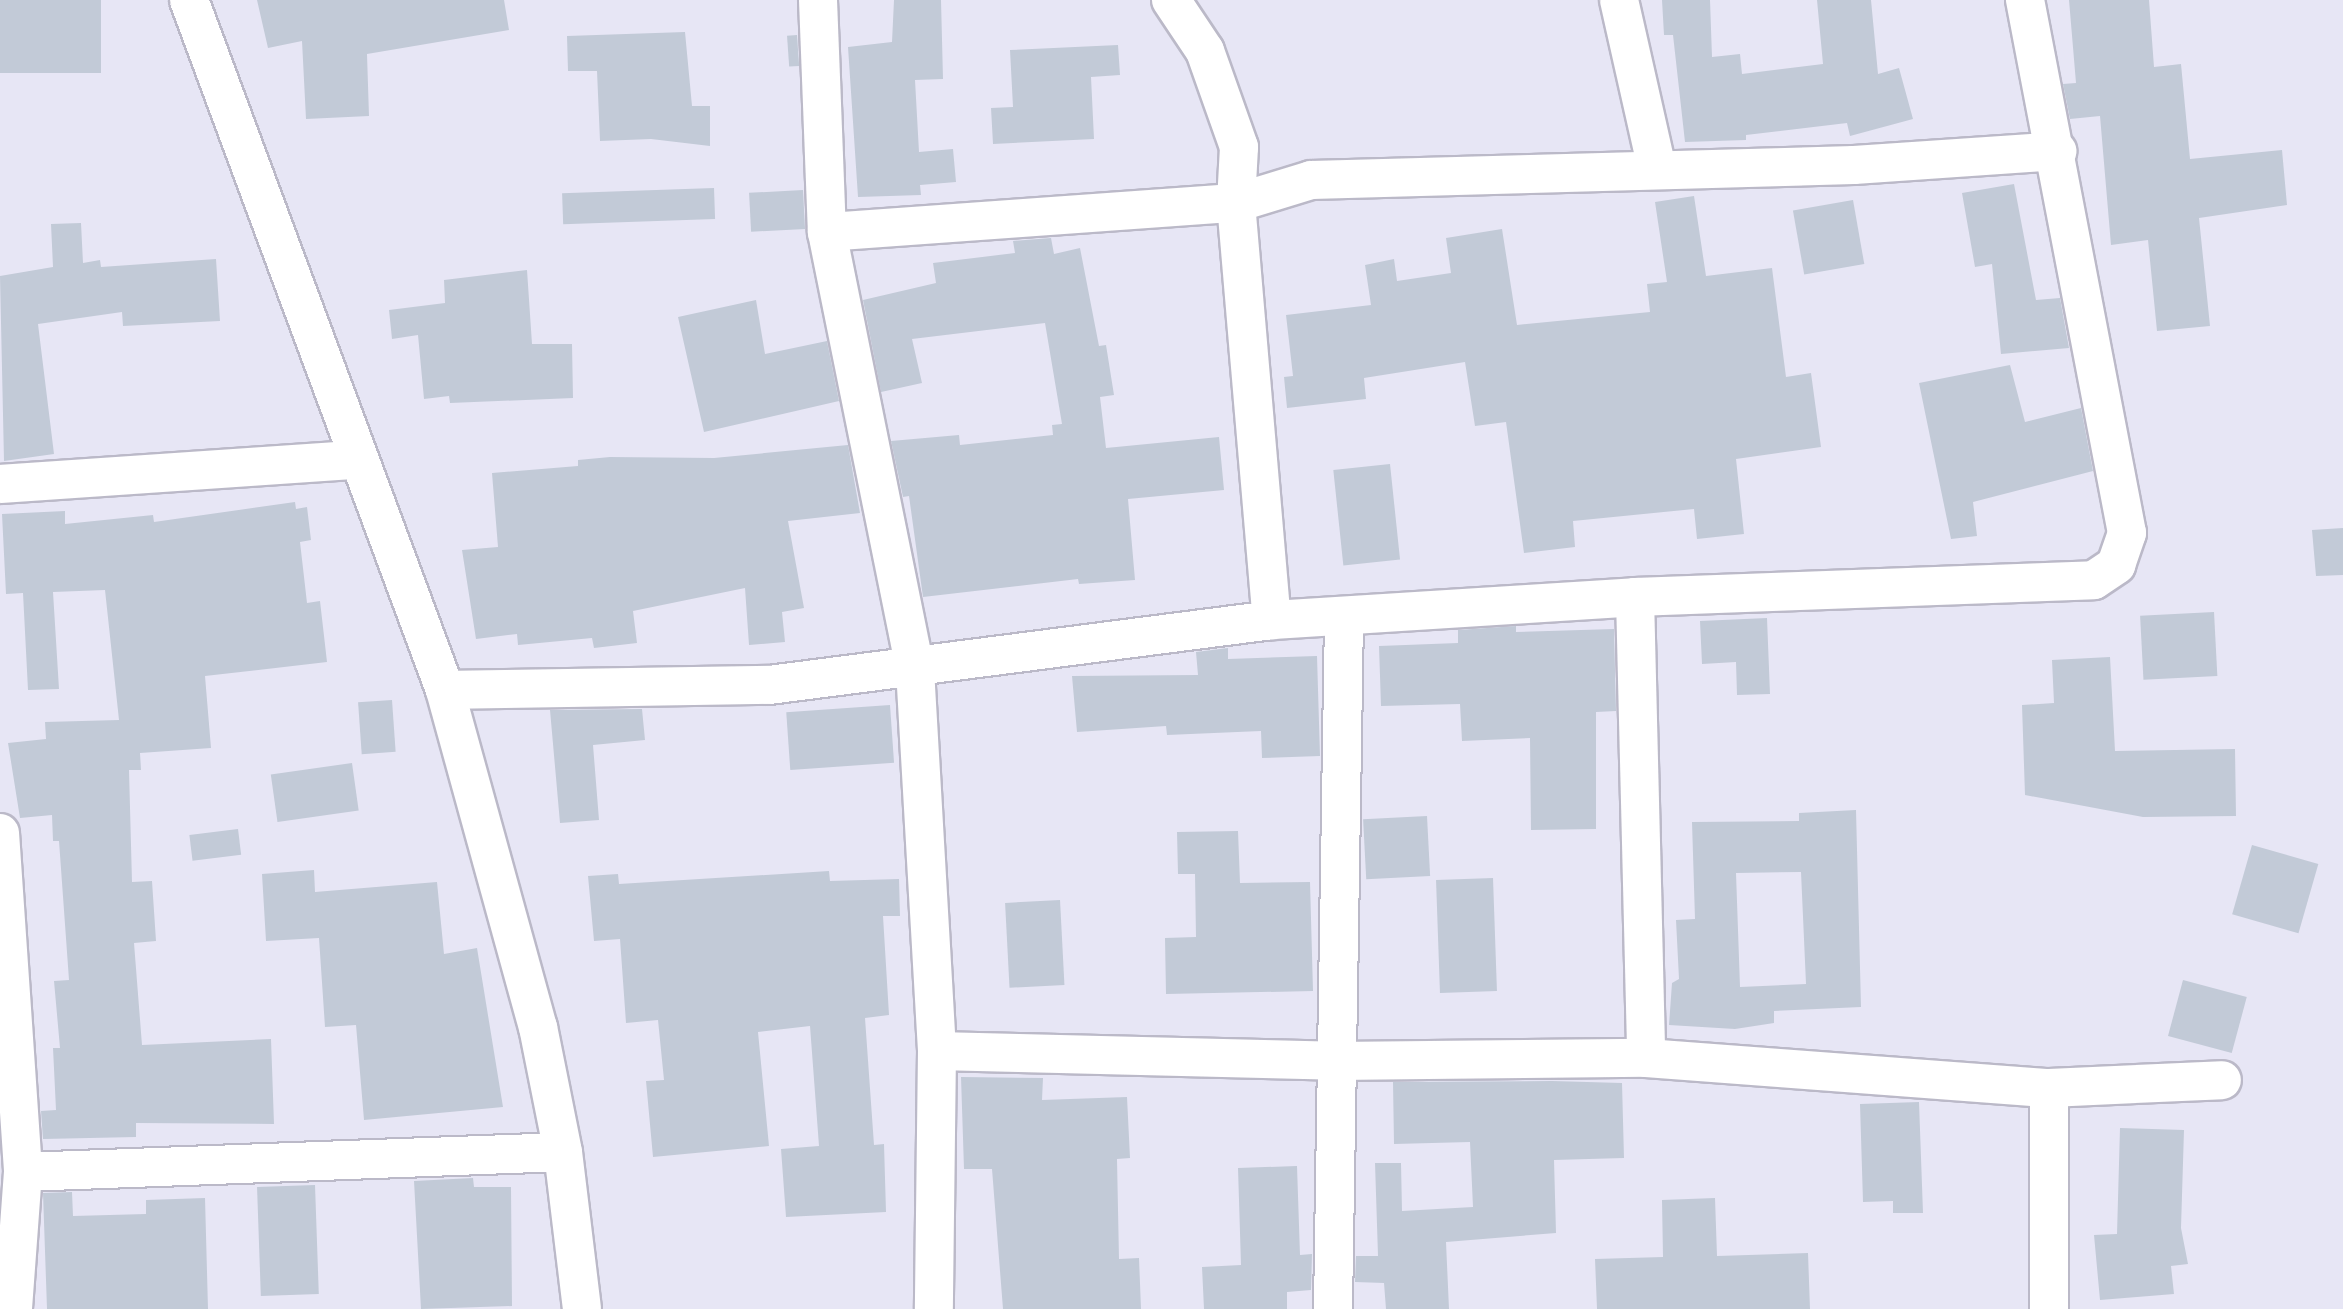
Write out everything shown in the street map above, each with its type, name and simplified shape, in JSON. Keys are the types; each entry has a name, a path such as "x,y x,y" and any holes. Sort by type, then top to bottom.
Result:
{"street":[{"path":"189,0 355,460 445,690 538,1027 563,1152 582,1309"},
{"path":"818,0 827,232 915,669 937,1051 934,1309"},
{"path":"1171,0 1205,51 1224,96 1239,147 1236,203 1272,620"},
{"path":"1619,0 1657,168"},
{"path":"445,690 769,685 915,669 1272,620 1635,597 2094,580 2116,565 2127,533 2058,151 2025,0"},
{"path":"827,232 1236,203 1311,180 1657,168 1854,165 2058,151"},
{"path":"0,484 355,460"},
{"path":"1635,597 1646,1058"},
{"path":"1334,1309 1335,1061 1344,616"},
{"path":"0,833 23,1172 13,1309"},
{"path":"937,1051 1335,1061 1646,1058 2049,1088 2222,1080"},
{"path":"2049,1088 2049,1309"},
{"path":"23,1172 563,1152"}],"building":[{"path":"0,0 101,0 101,73 0,73"},
{"path":"257,0 504,0 509,30 367,54 369,116 306,119 302,41 268,48"},
{"path":"894,0 941,0 943,79 915,80 919,152 953,149 956,182 920,185 921,195 858,197 848,47 892,42"},
{"path":"1662,0 1710,0 1712,57 1740,54 1742,74 1823,64 1817,0 1871,0 1878,74 1899,68 1913,119 1850,136 1847,123 1746,135 1746,140 1685,142 1673,35 1664,35"},
{"path":"2069,0 2149,0 2154,67 2181,64 2190,159 2282,150 2287,205 2199,218 2210,326 2157,331 2148,240 2111,245 2100,116 2070,119 2063,84 2076,83"},
{"path":"685,32 692,106 710,106 710,146 651,139 600,141 597,71 568,71 567,36"},
{"path":"797,35 799,66 789,67 787,36"},
{"path":"1118,45 1120,75 1091,77 1094,139 993,144 991,108 1013,107 1010,50"},
{"path":"2014,184 2036,300 2060,298 2069,348 2001,354 1992,264 1975,267 1962,193"},
{"path":"714,188 715,219 563,224 562,193"},
{"path":"803,190 805,229 751,232 749,193"},
{"path":"1694,196 1706,276 1772,268 1786,377 1811,373 1821,447 1736,459 1744,534 1697,539 1694,509 1573,521 1575,547 1524,553 1506,422 1475,426 1465,362 1364,378 1366,399 1287,408 1284,377 1293,376 1286,315 1371,305 1365,265 1394,259 1397,281 1451,273 1446,238 1502,229 1517,325 1650,312 1647,284 1667,282 1655,202"},
{"path":"1853,200 1864,264 1804,275 1793,211"},
{"path":"81,223 83,263 100,260 101,267 216,259 220,321 123,326 122,312 38,324 54,454 4,461 0,276 53,267 51,224"},
{"path":"1051,238 1054,254 1080,248 1099,346 1106,345 1114,395 1100,397 1106,448 1219,437 1224,490 1128,499 1135,580 1079,584 1078,579 923,597 909,496 903,497 891,441 959,435 960,445 1053,435 1052,425 1062,424 1045,323 912,339 922,383 881,392 863,300 936,283 933,263 1015,253 1013,241"},
{"path":"527,270 532,344 572,344 573,398 450,403 449,396 424,399 418,335 392,339 389,310 445,303 444,280"},
{"path":"756,300 765,354 827,341 839,401 704,432 678,317"},
{"path":"2010,365 2025,422 2081,408 2093,471 1973,502 1977,536 1951,539 1919,383"},
{"path":"848,445 860,513 788,521 804,608 782,612 785,642 749,645 745,588 633,611 637,643 594,648 592,638 518,645 517,634 476,639 462,550 498,547 492,473 578,466 578,460 610,457 714,458"},
{"path":"1390,464 1400,559 1343,565 1333,470"},
{"path":"295,502 296,509 307,507 311,540 300,542 307,603 320,601 327,662 205,676 211,748 140,753 141,770 129,770 132,882 152,881 156,941 134,943 142,1045 271,1039 274,1124 136,1123 136,1137 43,1139 41,1111 56,1110 53,1048 60,1048 54,981 69,980 59,841 53,841 52,815 20,818 8,743 46,739 45,722 119,720 105,590 53,592 59,689 28,690 23,593 6,594 2,514 65,511 65,524 153,515 154,522"},
{"path":"2343,528 2343,575 2316,576 2312,530"},
{"path":"2214,612 2217,676 2143,680 2140,616"},
{"path":"1767,618 1770,694 1737,695 1736,662 1702,664 1700,621"},
{"path":"1516,626 1516,632 1614,629 1616,711 1596,712 1596,829 1531,830 1530,738 1462,741 1460,704 1381,706 1379,646 1458,643 1458,630"},
{"path":"1228,648 1228,659 1317,656 1320,756 1262,758 1261,731 1167,735 1166,726 1077,732 1072,676 1198,675 1196,652"},
{"path":"2110,657 2115,751 2235,749 2236,816 2143,817 2025,795 2022,705 2054,703 2052,660"},
{"path":"392,700 396,752 362,754 358,702"},
{"path":"890,705 894,763 790,770 786,712"},
{"path":"642,709 645,740 593,745 599,820 560,823 550,710"},
{"path":"352,763 359,811 277,822 271,774"},
{"path":"1856,810 1861,1007 1774,1011 1774,1023 1735,1029 1669,1025 1672,983 1679,979 1676,920 1695,919 1692,822 1799,821 1799,813","holes":["1801,872 1806,984 1740,987 1736,873"]},
{"path":"1427,816 1430,876 1366,879 1363,819"},
{"path":"238,829 241,855 193,861 189,835"},
{"path":"1238,831 1240,883 1310,882 1313,991 1166,994 1165,938 1196,937 1195,874 1178,874 1177,832"},
{"path":"2252,845 2318,864 2298,933 2232,914"},
{"path":"314,870 315,892 437,882 444,954 477,948 503,1107 364,1120 356,1025 325,1027 319,938 266,941 262,874"},
{"path":"829,871 830,881 899,879 900,916 883,916 889,1015 865,1018 874,1145 884,1144 886,1212 786,1217 781,1149 819,1146 810,1026 758,1032 769,1146 653,1157 646,1081 664,1080 658,1020 626,1023 620,939 594,941 588,876 618,874 619,884"},
{"path":"1493,878 1497,991 1440,993 1436,880"},
{"path":"1060,900 1064,985 1010,988 1005,903"},
{"path":"2183,980 2247,997 2232,1053 2168,1036"},
{"path":"961,1077 1043,1078 1042,1100 1127,1097 1130,1158 1117,1159 1119,1259 1139,1258 1141,1309 1003,1309 992,1169 964,1169"},
{"path":"1393,1082 1622,1083 1624,1158 1554,1160 1556,1233 1446,1242 1449,1309 1386,1309 1384,1283 1355,1282 1356,1256 1378,1256 1375,1163 1401,1163 1402,1211 1473,1207 1470,1142 1394,1144"},
{"path":"1919,1102 1923,1213 1893,1213 1893,1201 1863,1202 1860,1104"},
{"path":"2120,1128 2184,1130 2181,1228 2188,1264 2171,1266 2174,1294 2100,1300 2094,1235 2117,1234"},
{"path":"1297,1166 1300,1255 1312,1254 1311,1290 1287,1292 1287,1309 1204,1309 1202,1267 1241,1265 1238,1168"},
{"path":"473,1178 474,1187 511,1187 512,1306 421,1309 414,1181"},
{"path":"315,1185 319,1294 261,1296 257,1187"},
{"path":"72,1192 73,1216 146,1214 146,1200 205,1198 208,1309 47,1309 43,1193"},
{"path":"1715,1198 1717,1256 1808,1253 1810,1309 1597,1309 1595,1259 1663,1257 1662,1200"}]}
